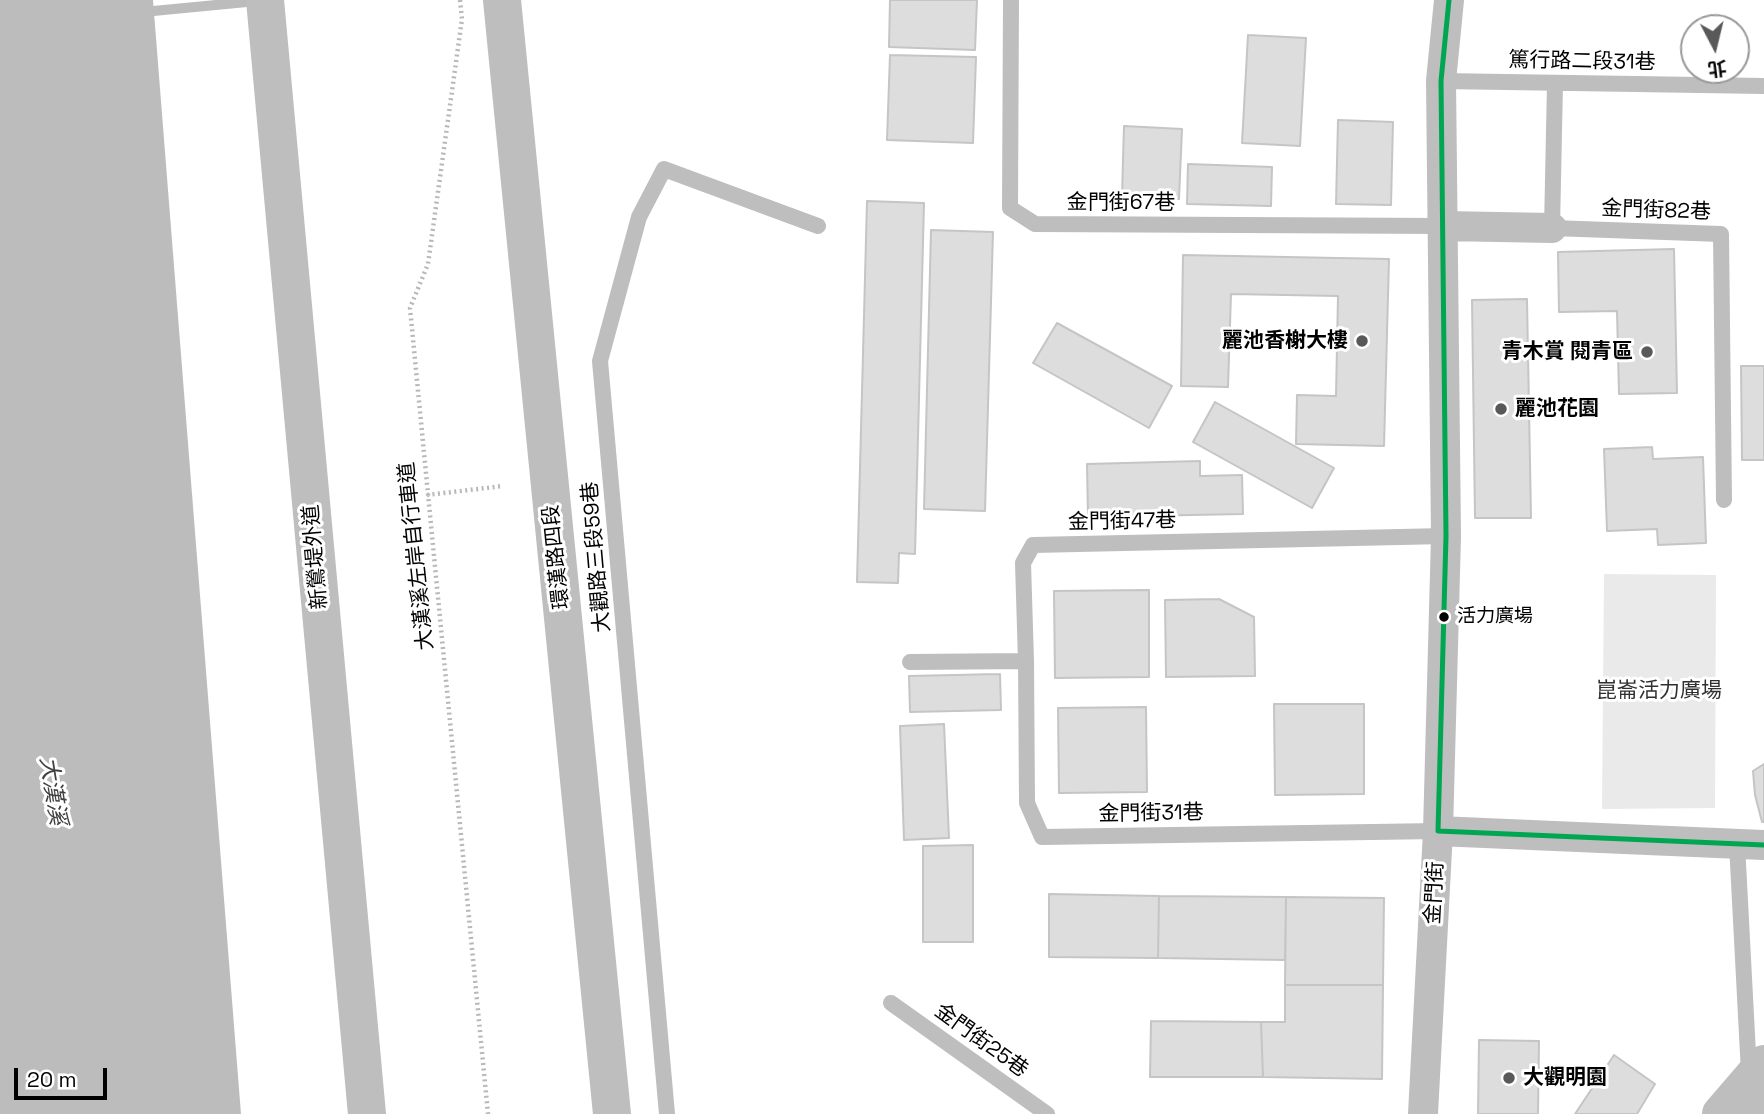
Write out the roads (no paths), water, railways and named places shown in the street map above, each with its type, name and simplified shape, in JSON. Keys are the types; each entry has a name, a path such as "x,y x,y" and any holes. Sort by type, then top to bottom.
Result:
{"street":[{"name":"新鶯堤外道","path":"265,0 367,1114"},
{"name":"環漢路四段","path":"502,0 612,1114"},
{"name":"金門街","path":"1423,1114 1438,831 1446,537 1441,81 1449,0"},
{"path":"1444,226 1552,228"},
{"path":"1438,831 1750,845"},
{"path":"1721,1114 1759,1091"}],"lane":[{"name":"金門街67巷","path":"1011,0 1010,208 1035,224 1444,226"},
{"name":"篤行路二段31巷","path":"1441,81 1764,86"},
{"path":"1552,228 1555,83"},
{"name":"大觀路三段59巷","path":"667,1114 600,361 639,217 664,169 818,226"},
{"name":"金門街82巷","path":"1552,228 1721,234 1724,500"},
{"name":"金門街47巷","path":"1026,661 1023,563 1033,545 1446,537"},
{"path":"910,662 1026,661"},
{"name":"金門街31巷","path":"1026,661 1027,803 1042,837 1438,831"},
{"path":"1750,845 1759,1091"},
{"name":"金門街25巷","path":"891,1003 1047,1114"},
{"path":"1416,1114 1423,1114"}],"water":[{"name":"大漢溪","path":"0,0 153,0 241,1114 0,1114"}],"waterway":[{"path":"143,12 257,1"}],"place":[{"name":"麗池香榭大樓","path":"1362,341"},
{"name":"青木賞 閱青區","path":"1647,352"},
{"name":"麗池花園","path":"1501,409"},
{"name":"活力廣場","path":"1444,617"},
{"name":"大觀明園","path":"1509,1078"}],"park label":[{"name":"崑崙活力廣場","path":"1659,691"}]}
